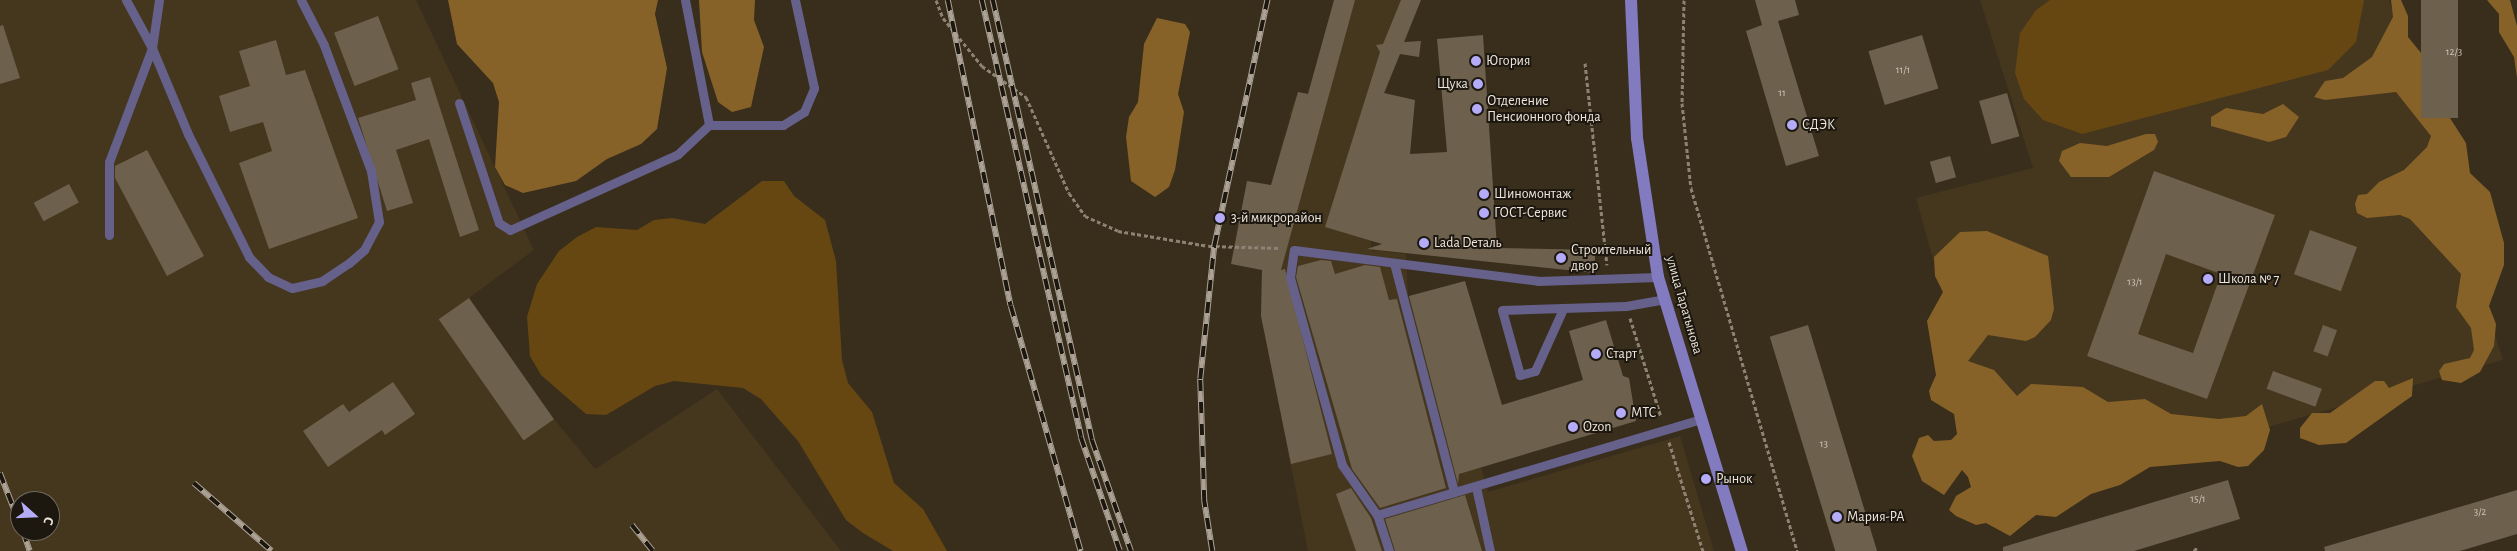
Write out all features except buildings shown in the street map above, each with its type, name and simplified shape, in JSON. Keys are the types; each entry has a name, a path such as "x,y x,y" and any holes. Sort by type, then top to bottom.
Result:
{"street":[{"name":"улица Таратынова","path":"1632,0 1637,138 1658,277 1742,551"}],"lane":[{"path":"126,0 152,48 188,134 249,257 268,277 292,288 322,281 364,250 379,222 378,200 324,45 301,0"},
{"path":"108,235 109,162 152,48 159,0"},
{"path":"684,0 709,125"},
{"path":"459,103 499,223 510,230 678,154 709,125 784,125 804,112 814,88 795,0"},
{"path":"1389,551 1377,515 1342,465 1290,277 1294,250 1502,278 1610,281 1658,277"},
{"path":"1394,263 1454,492"},
{"path":"1564,310 1536,372 1520,375 1502,310 1564,310 1665,298"},
{"path":"1377,515 1702,419"},
{"path":"1476,487 1490,551"}],"path":[{"path":"936,0 943,18 982,66 1026,97 1069,193 1085,216 1118,231 1209,246 1294,250"},
{"path":"1684,0 1682,103 1691,188 1797,551"},
{"path":"1585,63 1600,230 1610,281"},
{"path":"2194,551 2198,546"}],"shaded area":[{"path":"0,0 416,0 534,250 469,298 554,419 595,469 717,389 841,551 0,551"},
{"path":"448,0 658,0 655,14 667,68 657,129 641,144 607,159 576,181 523,193 505,185 495,167 499,102 493,83 457,44"},
{"path":"699,0 755,0 754,20 764,47 751,107 732,112 718,102 702,52"},
{"path":"1334,0 1421,0 1385,93 1351,221 1371,226 1371,250 1406,254 1408,296 1430,292 1488,492 1680,436 1714,551 1308,551 1261,316 1262,256 1282,174 1275,172 1284,136 1293,138 1299,118 1289,116 1298,92 1308,94"},
{"name":"Школа № 7","path":"1980,0 2389,0 2503,360 2001,503 1916,198 2033,168"},
{"path":"2050,0 2364,0 2356,42 2328,70 2082,134 2043,120 2024,99 2015,73 2020,33 2036,10"},
{"path":"2391,0 2401,0 2408,16 2408,37 2426,59 2441,104 2466,143 2470,173 2490,192 2504,243 2504,265 2489,306 2496,324 2494,346 2480,372 2461,383 2442,380 2439,371 2444,364 2470,358 2474,350 2471,328 2456,307 2461,274 2410,219 2400,215 2367,218 2357,213 2355,204 2358,195 2367,194 2379,182 2404,170 2427,147 2431,136 2396,92 2325,100 2314,97 2325,81 2343,78 2372,57 2393,17"},
{"path":"2487,0 2510,0 2517,26 2517,78 2514,57 2499,32 2499,14"},
{"path":"1157,18 1185,24 1190,32 1178,94 1184,112 1175,170 1169,187 1155,197 1131,181 1126,137 1129,117 1138,102 1144,44"},
{"path":"2283,104 2299,117 2286,137 2269,142 2211,126 2211,117 2226,108 2263,114"},
{"path":"2146,134 2155,134 2158,142 2154,150 2109,177 2071,177 2059,161 2062,151 2080,143 2107,146"},
{"path":"762,181 784,181 794,196 825,220 836,261 842,360 848,383 872,412 894,483 923,509 947,551 893,551 846,520 798,441 761,399 743,388 674,381 655,386 606,415 586,414 541,375 530,356 527,317 537,284 559,251 577,237 596,227 637,230 654,220 672,218 705,224"},
{"path":"1987,231 2048,256 2054,309 2051,320 2035,337 2026,341 1988,335 1968,361 1994,370 2017,396 2031,384 2083,387 2108,402 2145,399 2171,414 2219,419 2246,416 2262,404 2270,430 2264,450 2248,466 2238,467 2220,461 2150,467 2120,485 2091,494 2056,517 2036,515 2010,536 1986,523 1976,525 1956,516 1949,510 1956,496 1971,487 1968,477 1962,470 1944,495 1922,481 1912,456 1919,438 1928,435 1934,441 1951,440 1957,434 1954,414 1931,400 1929,391 1936,375 1927,321 1943,292 1935,276 1934,257 1960,232"},
{"path":"2413,378 2412,396 2346,443 2319,445 2300,438 2300,428 2312,413 2330,413 2375,381 2384,381 2389,388"}],"railway":[{"path":"948,0 1011,306 1081,551"},
{"path":"982,0 1081,437 1120,551"},
{"path":"993,0 1092,440 1131,551"},
{"path":"1212,551 1204,501 1200,379 1214,246 1267,0"},
{"path":"0,473 10,498"},
{"path":"194,483 272,551"},
{"path":"632,525 653,551"},
{"path":"26,541 30,551"}],"place":[{"name":"Югория","path":"1476,61"},
{"name":"Щука","path":"1478,84"},
{"name":"Отделение Пенсионного фонда","path":"1477,109"},
{"name":"СДЭК","path":"1792,125"},
{"name":"Шиномонтаж","path":"1484,194"},
{"name":"ГОСТ-Сервис","path":"1484,213"},
{"name":"3-й микрорайон","path":"1220,218"},
{"name":"Lada Dеталь","path":"1424,243"},
{"name":"Строительный двор","path":"1561,258"},
{"name":"Школа № 7","path":"2208,279"},
{"name":"Старт","path":"1596,354"},
{"name":"МТС","path":"1621,413"},
{"name":"Ozon","path":"1573,427"},
{"name":"Рынок","path":"1706,479"},
{"name":"Мария-РА","path":"1837,517"}]}
